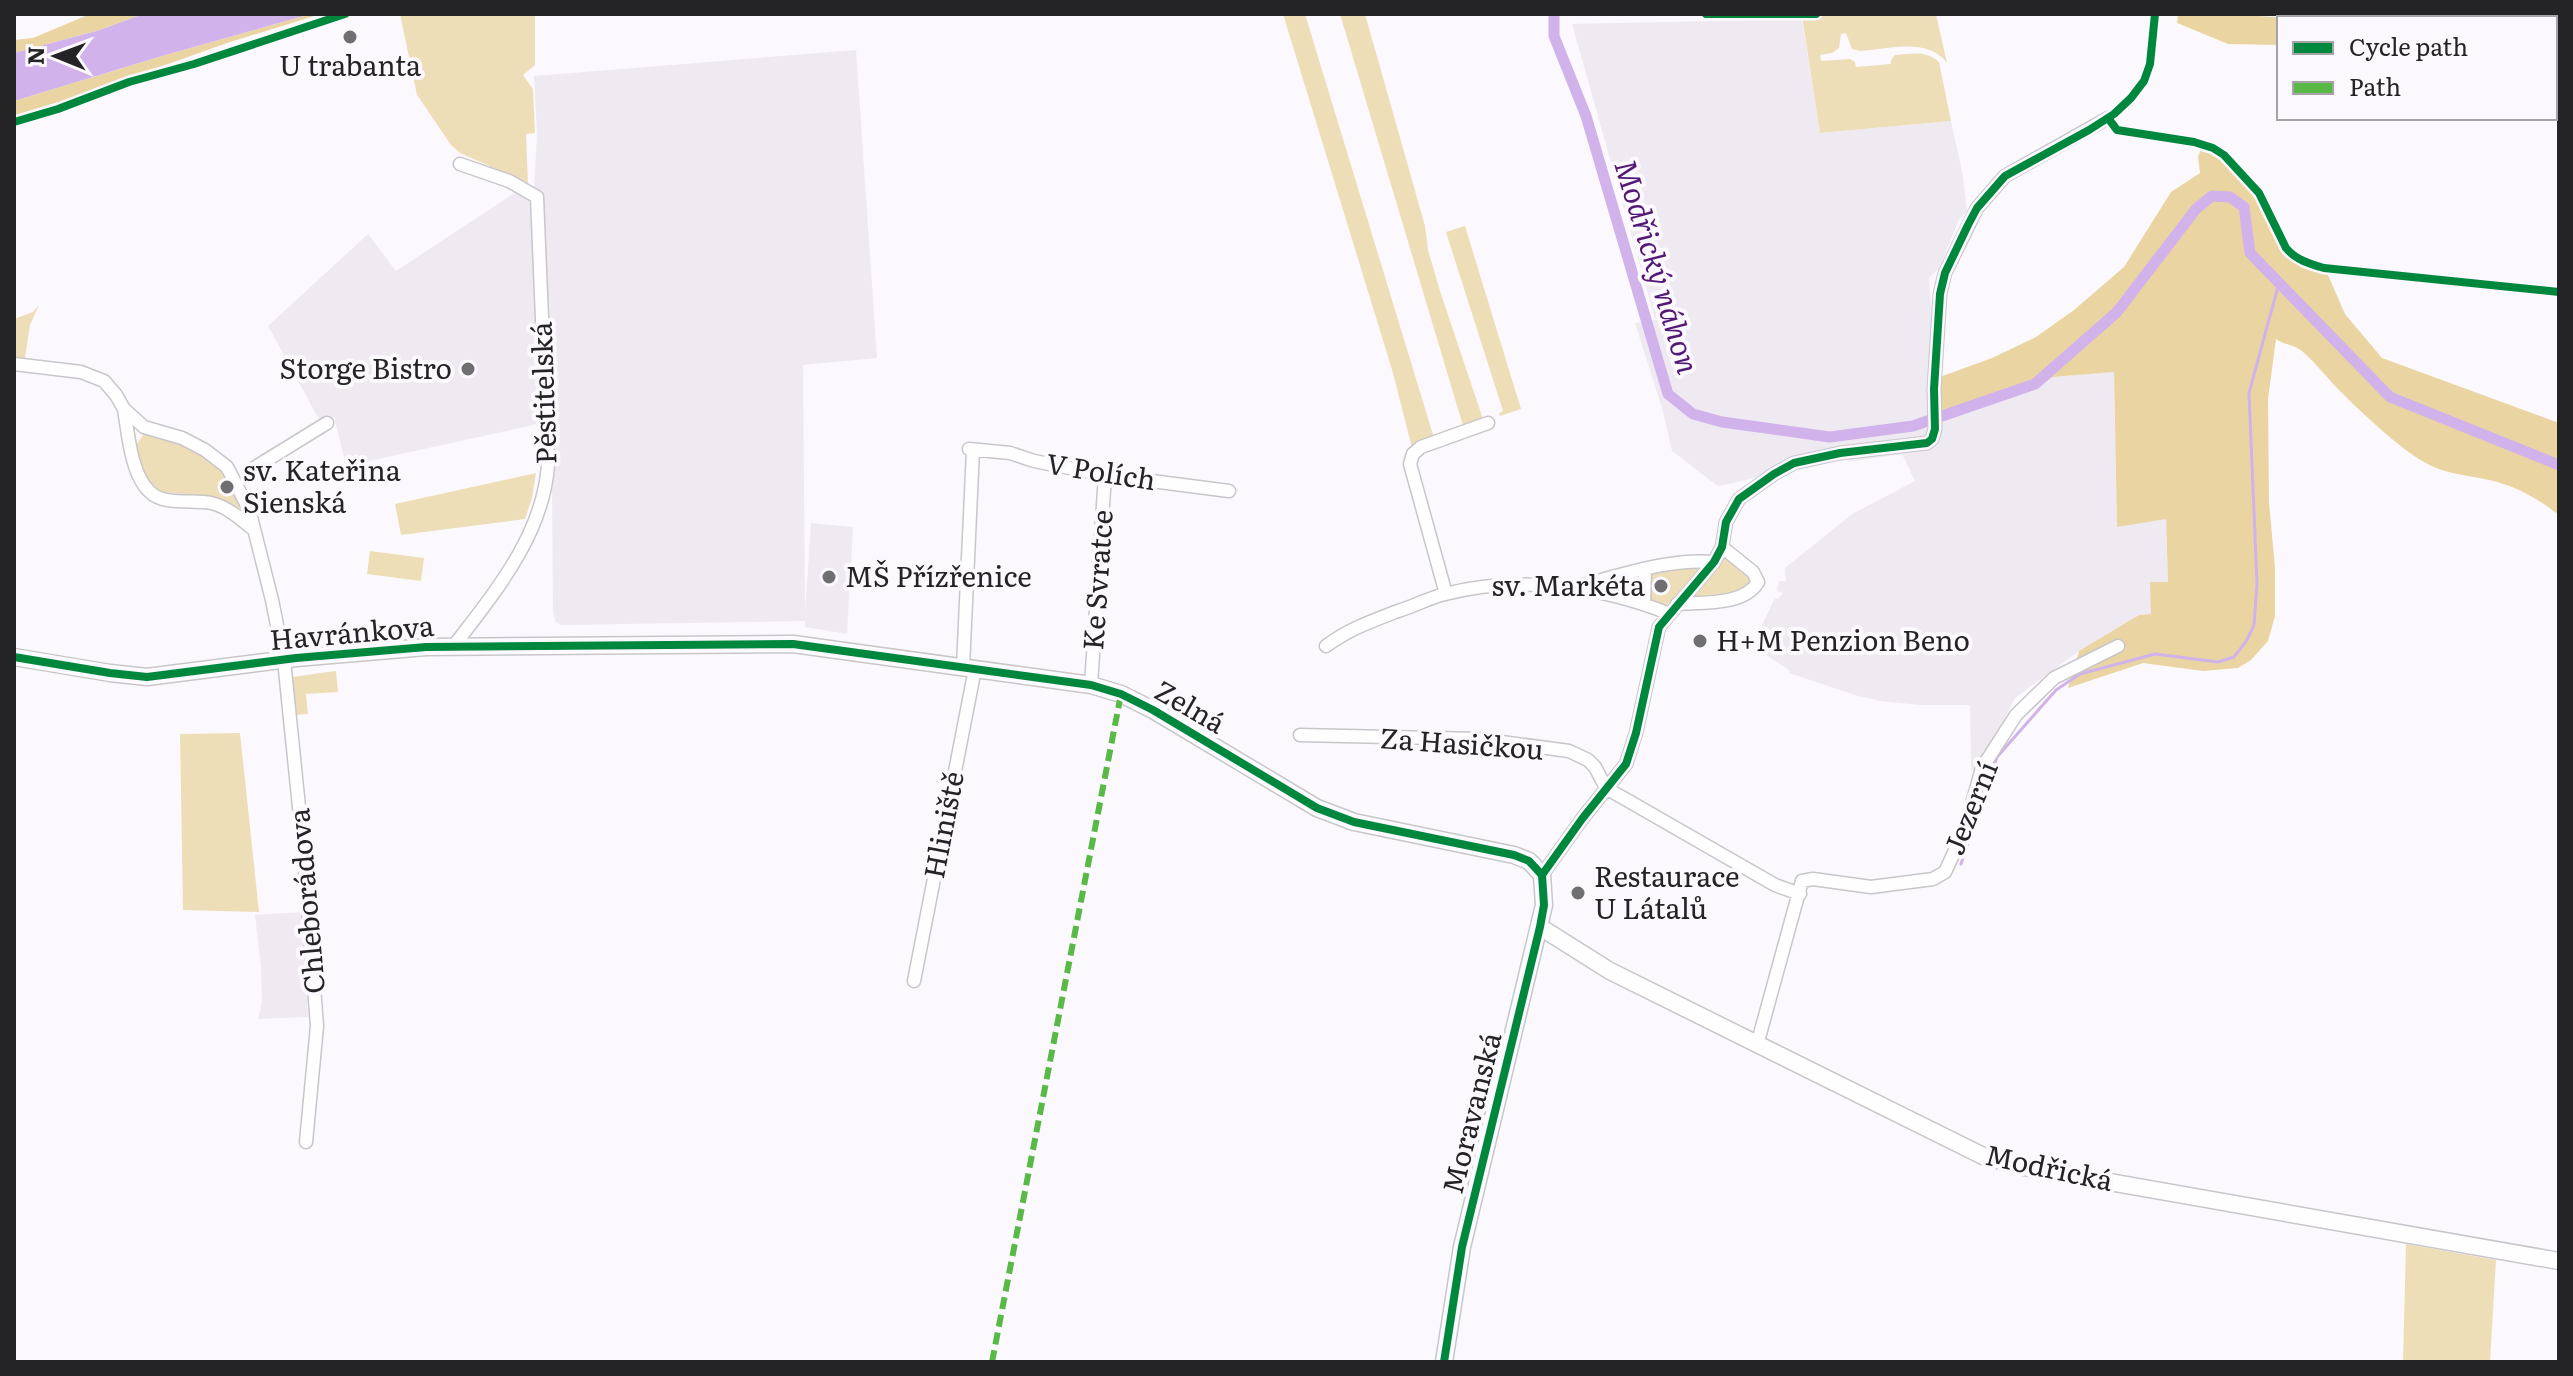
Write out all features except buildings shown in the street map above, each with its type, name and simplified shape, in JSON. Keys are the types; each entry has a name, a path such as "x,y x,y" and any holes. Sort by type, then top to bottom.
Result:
{"street":[{"path":"1542,875 1628,760 1659,627 1714,562 1722,547 1726,522 1739,499 1794,463 1840,453 1927,443 1932,439 1935,429 1940,294 1945,273 1977,208 2005,176 2108,118"},
{"name":"Pěstitelská","path":"453,647 524,545 542,504 548,465 537,197 509,181 460,164"},
{"path":"14,364 81,372 104,381 124,409 144,427 182,438 242,476 327,423"},
{"path":"124,409 130,451 149,492 162,498 213,503 254,529"},
{"path":"1446,594 1410,464 1413,454 1421,447 1488,423"},
{"name":"V Polích","path":"969,668 971,450 1010,453 1105,475 1229,491"},
{"name":"Ke Svratce","path":"1091,685 1105,475"},
{"name":"Chleborádova","path":"242,476 284,660 304,856 317,1026 306,1142"},
{"path":"1326,646 1356,626 1446,594 1529,585 1576,587 1673,609 1736,599 1752,592 1758,582 1753,572 1722,547"},
{"path":"1576,587 1645,569 1700,561 1714,562"},
{"path":"1644,604 1645,569"},
{"name":"Havránkova","path":"14,657 147,677 382,650 793,644"},
{"name":"Zelná","path":"793,644 1091,685 1121,694 1317,808 1354,822 1514,855 1529,861 1542,875"},
{"name":"Jezerní","path":"1800,894 1802,881 1813,879 1871,887 1933,879 1945,872 1965,829 1982,768 2016,715 2054,678 2118,646"},
{"name":"Hliniště","path":"914,981 969,668"},
{"name":"Za Hasičkou","path":"1300,735 1480,739 1569,751 1588,760 1606,788"},
{"path":"1606,788 1775,885 1800,894 1757,1045"},
{"name":"Moravanská","path":"1444,1362 1462,1247 1540,927 1544,905 1542,875"},
{"name":"Modřická","path":"1540,927 1610,971 1983,1156 2024,1167 2559,1261"}],"shaded area":[{"path":"90,14 143,14 100,30 14,53 14,40 33,38"},
{"path":"143,14 311,14 14,101 14,53 100,30"},
{"path":"311,14 321,14 14,116 14,101"},
{"path":"400,14 535,14 535,65 523,75 533,89 535,133 526,134 528,183 460,153 451,145 417,95"},
{"path":"1283,14 1305,14 1434,438 1412,448 1393,373"},
{"path":"1340,14 1365,14 1425,226 1428,250 1483,419 1464,429"},
{"path":"1936,14 1947,63 1939,55 1919,47 1852,49 1846,33 1841,34 1839,48 1820,55 1821,61 1850,59 1856,67 1891,64 1895,55 1918,54 1934,58 1939,62 1951,121 1820,133 1802,16"},
{"path":"2178,14 2277,17 2277,45 2228,44 2177,23"},
{"path":"1802,19 1820,133 1951,121 1967,211 1959,220 1939,268 1929,278 1940,422 2034,390 2053,377 2114,372 2117,526 2166,519 2168,582 2151,614 2139,615 2079,651 2015,698 1978,772 1971,770 1970,705 1920,705 1858,696 1789,673 1765,654 1782,636 1762,625 1775,598 1778,599 1783,593 1777,591 1779,581 1786,581 1785,568 1852,514 1915,481 1902,454 1847,462 1851,456 1719,486 1672,451 1635,323 1668,318 1655,319 1572,24"},
{"path":"856,50 877,358 803,365 805,612 811,523 853,527 847,634 805,627 805,621 562,625 556,622 553,613 551,373 542,193 534,188 537,136 534,76"},
{"path":"2201,149 2221,160 2248,184 2294,260 2328,275 2345,314 2382,358 2559,423 2559,515 2534,498 2508,486 2448,472 2424,462 2369,419 2302,351 2276,339 2268,399 2275,616 2268,641 2251,660 2238,668 2203,671 2143,663 2068,688 2079,651 2139,615 2151,614 2150,582 2168,582 2166,519 2117,527 2114,372 2053,377 2034,390 1939,422 1937,378 1992,358 2036,337 2074,310 2124,267 2171,192 2200,173 2198,157"},
{"path":"519,190 528,195 532,202 538,424 346,466 334,417 321,423 268,326 368,234 396,271"},
{"path":"1465,226 1521,409 1500,416 1499,413 1503,411 1446,232"},
{"path":"39,305 30,325 25,358 14,357 14,319 33,312"},
{"path":"145,432 191,448 212,460 228,477 242,507 237,510 219,498 162,492 156,488 144,472 135,447"},
{"path":"536,473 525,519 401,535 395,504"},
{"path":"370,551 424,558 421,581 367,574"},
{"path":"1726,556 1750,574 1753,583 1733,596 1693,598"},
{"path":"1703,566 1666,606 1650,600 1649,575 1653,571"},
{"path":"1638,576 1642,587 1638,598 1608,590 1607,582"},
{"path":"336,671 338,692 306,694 308,714 297,715 292,677"},
{"path":"240,733 259,912 183,910 180,734"},
{"path":"303,912 308,1017 258,1019 262,1002 261,967 255,915"},
{"path":"2406,1244 2496,1260 2490,1362 2403,1362"}],"waterway":[{"name":"Modřický náhon","path":"1554,14 1554,36 1586,116 1668,394 1693,414 1722,422 1830,437 1913,426 2035,384 2117,312 2196,209 2212,196 2230,197 2244,207 2250,253 2390,397 2559,465"},
{"path":"1961,864 1997,757 2056,690 2080,674 2155,654 2218,662 2234,657 2247,640 2254,625 2257,584 2249,393 2279,283"}],"marked path":[{"path":"992,1362 1121,694"}],"cycle path":[{"path":"14,122 345,14"},
{"path":"1706,14 1816,14"},
{"path":"1542,875 1626,764 1636,733 1659,627 1714,562 1722,547 1726,522 1739,499 1794,463 1840,453 1927,443 1932,439 1935,429 1934,389 1940,294 1945,273 1968,225 1977,208 2005,176 2089,130 2114,114 2131,98 2144,81 2150,64 2155,14"},
{"path":"2108,118 2117,130 2194,142 2224,155 2259,193 2286,248 2308,263 2324,268 2559,292"},
{"path":"14,657 147,677 296,658 426,647 793,644 1091,685 1121,694 1153,710 1317,808 1354,822 1514,855 1529,861 1542,875"},
{"path":"1444,1362 1462,1247 1540,927 1544,905 1542,875"}],"place":[{"name":"U trabanta","path":"350,37"},
{"name":"Storge Bistro","path":"468,369"},
{"name":"sv. Kateřina Sienská","path":"227,487"},
{"name":"MŠ Přízřenice","path":"829,577"},
{"name":"sv. Markéta","path":"1661,586"},
{"name":"H+M Penzion Beno","path":"1700,641"},
{"name":"Restaurace U Látalů","path":"1578,893"}]}
